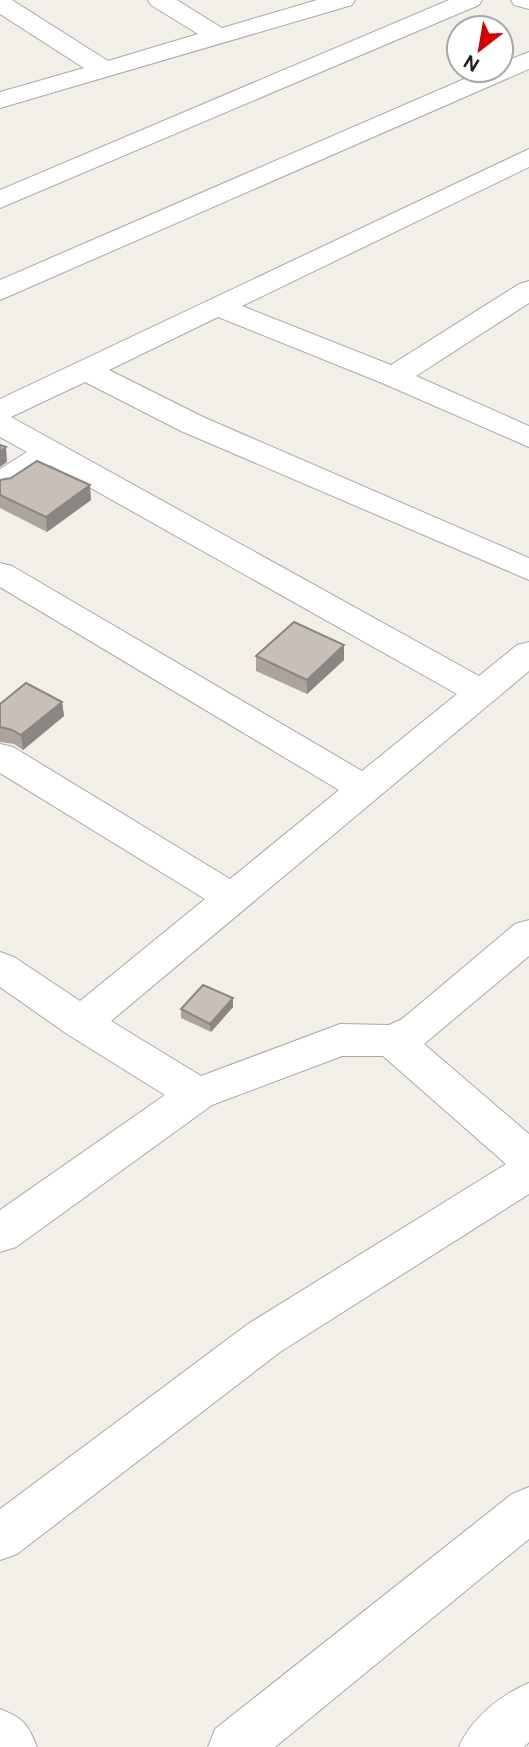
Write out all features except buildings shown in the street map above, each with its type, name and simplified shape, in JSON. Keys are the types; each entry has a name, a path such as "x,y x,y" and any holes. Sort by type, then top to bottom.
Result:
{"street":[{"path":"160,0 218,36"},
{"path":"0,200 470,0"},
{"path":"523,0 529,2"},
{"path":"0,100 335,1"},
{"path":"0,3 102,68"},
{"path":"0,291 529,60"},
{"path":"0,411 529,157"},
{"path":"393,377 529,290"},
{"path":"216,306 393,377 528,436"},
{"path":"85,370 192,424 529,569"},
{"path":"0,424 483,693"},
{"path":"0,483 50,451"},
{"path":"0,573 365,789"},
{"path":"81,1023 529,653"},
{"path":"0,756 232,898"},
{"path":"0,1234 197,1094 340,1040 393,1041 417,1030 529,934"},
{"path":"0,967 81,1023 197,1094"},
{"path":"393,1041 529,1159"},
{"path":"0,1538 264,1338 529,1172"},
{"path":"234,1747 529,1509"},
{"path":"485,1747 529,1708"},
{"path":"0,1734 11,1747"}]}
